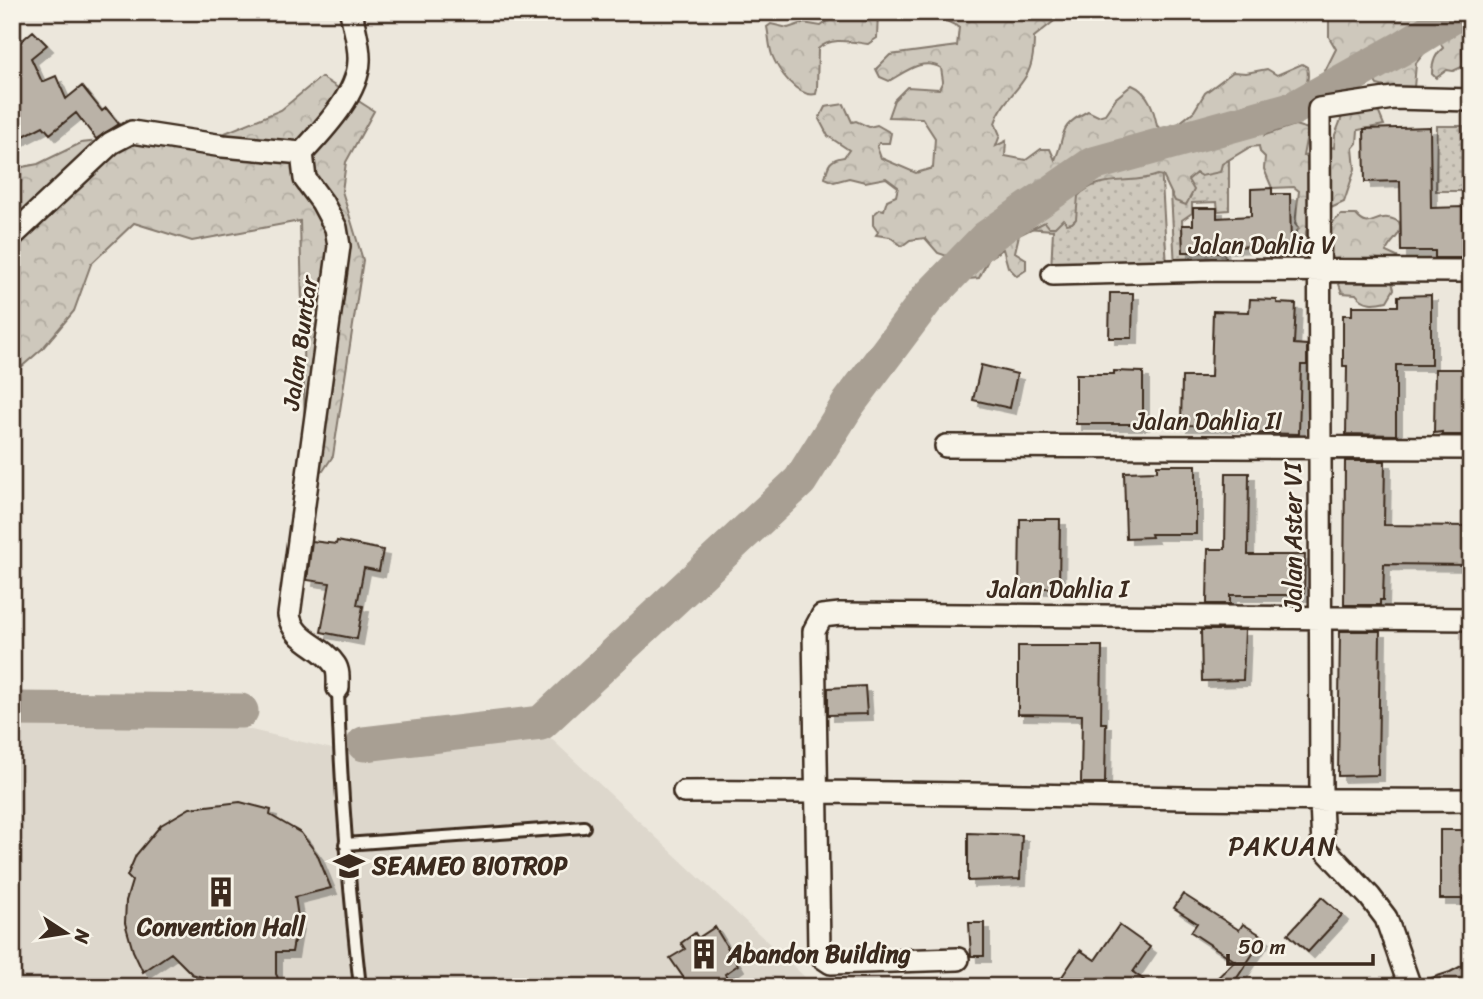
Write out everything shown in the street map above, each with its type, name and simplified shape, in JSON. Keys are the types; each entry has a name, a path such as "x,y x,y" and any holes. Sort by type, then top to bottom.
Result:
{"street":[{"path":"12,236 111,143 132,132 223,146 302,153 331,121 356,76 359,61 351,12"},
{"name":"Jalan Aster VI","path":"1410,987 1386,918 1323,847 1319,110 1393,98 1471,100"},
{"name":"Jalan Buntar","path":"302,153 305,179 336,228 338,246 289,615 295,632 335,664 338,688"},
{"name":"Jalan Dahlia V","path":"1053,274 1213,270 1471,271"},
{"name":"Jalan Dahlia II","path":"946,446 1471,448"},
{"name":"Jalan Dahlia I","path":"816,791 814,631 822,616 1471,619"},
{"path":"684,792 816,791 1321,801 1471,800"},
{"path":"816,791 819,950 822,957 831,963 958,959"}],"lane":[{"path":"338,688 339,765 360,987"},
{"path":"345,844 584,827"}],"shaded area":[{"name":"SEAMEO BIOTROP","path":"12,719 243,728 362,756 543,731 808,980 965,976 971,987 12,987"}],"green space":[{"path":"833,12 878,12 877,38 868,44 835,41 823,45 818,49 816,94 802,92 789,82 775,61 767,27 771,24 788,28 803,23 821,26 829,20"},
{"path":"944,12 1056,12 1058,18 1034,37 1033,57 1028,72 995,123 1000,135 996,146 1006,141 1005,156 1026,160 1041,149 1050,149 1055,160 1064,131 1071,122 1088,111 1098,116 1105,114 1116,98 1132,85 1147,97 1157,126 1168,132 1194,111 1205,93 1233,72 1246,73 1267,69 1277,75 1302,64 1307,67 1308,73 1303,111 1283,125 1267,130 1265,135 1295,125 1308,129 1303,156 1315,154 1322,144 1334,148 1335,135 1342,117 1373,111 1379,113 1384,125 1358,130 1357,143 1353,148 1355,169 1344,202 1331,208 1316,196 1314,212 1306,231 1312,248 1311,254 1298,263 1271,267 1275,255 1299,229 1295,224 1299,191 1294,187 1272,188 1264,169 1265,157 1259,146 1250,147 1222,164 1220,172 1201,176 1196,173 1188,180 1194,190 1186,205 1175,201 1163,176 1158,175 1106,182 1086,189 1078,196 1076,219 1072,223 1067,224 1063,219 1055,227 1049,227 1045,222 1019,235 1015,252 1026,259 1026,270 1017,276 1008,267 1003,249 989,258 979,278 964,282 962,253 979,242 984,229 992,222 979,225 971,244 947,256 938,253 925,238 910,240 902,246 890,237 876,235 878,232 873,225 873,215 880,209 884,210 887,200 896,196 898,187 886,178 865,182 849,178 834,182 825,178 830,163 844,157 849,150 828,136 819,119 825,107 844,104 852,122 869,127 877,125 891,133 889,143 879,143 877,147 881,158 916,173 933,168 935,138 922,118 888,117 894,100 907,87 939,89 943,81 941,68 921,65 889,81 880,77 876,69 890,55 957,46 959,27 936,16"},
{"path":"1329,12 1471,12 1471,38 1464,43 1462,50 1464,66 1453,71 1447,70 1436,78 1432,74 1433,63 1443,48 1440,42 1433,42 1416,63 1414,88 1377,85 1369,71 1363,72 1342,96 1337,91 1336,81 1324,82 1323,75 1336,49 1329,37"},
{"path":"321,77 374,111 346,162 342,191 363,260 333,456 323,471 309,469 305,430 300,221 192,241 134,223 91,264 74,311 42,349 12,375 12,169 38,164 81,143 164,134 225,133 281,110"},
{"path":"1437,126 1463,126 1462,191 1436,191"},
{"path":"1229,160 1229,210 1218,211 1217,202 1192,203 1192,213 1182,220 1183,249 1224,250 1225,263 1175,267 1170,174"},
{"path":"1161,165 1167,267 1051,271 1053,230 1011,227 1074,185"},
{"path":"1341,215 1356,215 1365,222 1391,218 1399,222 1400,231 1386,252 1397,257 1394,264 1369,272 1392,282 1394,289 1387,301 1370,303 1356,294 1342,293 1338,281 1346,272 1326,268 1323,231"}],"building":[{"path":"33,31 47,45 31,58 42,82 56,76 66,99 82,86 102,111 106,108 119,124 96,139 76,113 50,134 43,126 12,142 12,49"},
{"path":"1430,127 1431,208 1463,207 1463,258 1435,258 1435,251 1401,251 1400,181 1365,182 1364,129"},
{"path":"1272,188 1272,194 1290,194 1291,250 1263,251 1263,246 1222,247 1223,252 1183,252 1182,225 1193,225 1193,208 1217,208 1217,218 1251,216 1251,189"},
{"path":"1110,293 1133,293 1132,338 1109,338"},
{"path":"1431,295 1431,365 1396,365 1396,435 1346,434 1347,366 1343,366 1343,315 1352,315 1352,306 1398,306 1398,296"},
{"path":"1250,299 1296,304 1294,344 1307,345 1307,365 1301,365 1299,434 1252,433 1252,426 1181,425 1182,377 1211,377 1213,311 1249,312"},
{"path":"981,365 1017,374 1010,408 973,400"},
{"path":"1435,369 1471,369 1471,435 1434,433"},
{"path":"1114,371 1143,372 1143,424 1076,424 1076,374 1114,374"},
{"path":"1345,461 1385,461 1384,525 1471,526 1471,565 1384,564 1383,600 1380,600 1380,605 1344,605"},
{"path":"1157,465 1196,465 1196,534 1151,534 1152,537 1126,538 1124,472 1157,471"},
{"path":"1226,473 1249,473 1248,555 1305,555 1304,595 1230,595 1230,604 1207,604 1208,549 1225,549"},
{"path":"1020,519 1060,519 1059,588 1019,588"},
{"path":"312,541 336,544 337,541 383,550 379,571 364,568 357,605 363,606 357,639 321,632 330,583 307,580"},
{"path":"1201,630 1245,630 1243,680 1202,681"},
{"path":"1340,631 1380,631 1378,775 1338,776"},
{"path":"1018,646 1102,646 1101,723 1106,723 1105,783 1081,783 1082,715 1018,714"},
{"path":"865,686 867,714 828,715 828,688"},
{"name":"Convention Hall","path":"240,802 271,810 270,815 301,833 317,854 331,888 295,897 298,917 292,952 276,952 276,974 282,987 218,987 219,982 192,974 171,953 143,972 133,951 125,923 126,901 132,881 127,876 136,855 161,825 190,808"},
{"path":"1440,830 1471,830 1471,899 1440,899"},
{"path":"968,833 1022,835 1020,879 968,881"},
{"path":"1183,894 1239,930 1243,924 1264,937 1231,987 1208,987 1235,961 1191,932 1197,923 1174,908"},
{"path":"1322,897 1342,915 1308,952 1288,934"},
{"path":"969,923 984,923 984,956 971,956"},
{"path":"1119,925 1150,947 1133,972 1153,987 1055,987 1080,950 1095,960"},
{"name":"Abandon Building","path":"715,927 738,965 725,974 728,980 719,987 690,987 670,958 685,949 681,943 695,933 698,938"},
{"path":"1471,961 1471,982 1462,987 1423,987 1422,981 1450,972"}],"waterway":[{"path":"364,744 541,723 800,481 849,403 927,299 986,238 1093,164 1294,108 1402,48 1460,12"},
{"path":"12,709 241,711"}],"place":[{"name":"SEAMEO BIOTROP","path":"349,866"},
{"name":"Convention Hall","path":"221,892"},
{"name":"Abandon Building","path":"704,954"}],"district":[{"name":"PAKUAN","path":"1283,846"}]}
